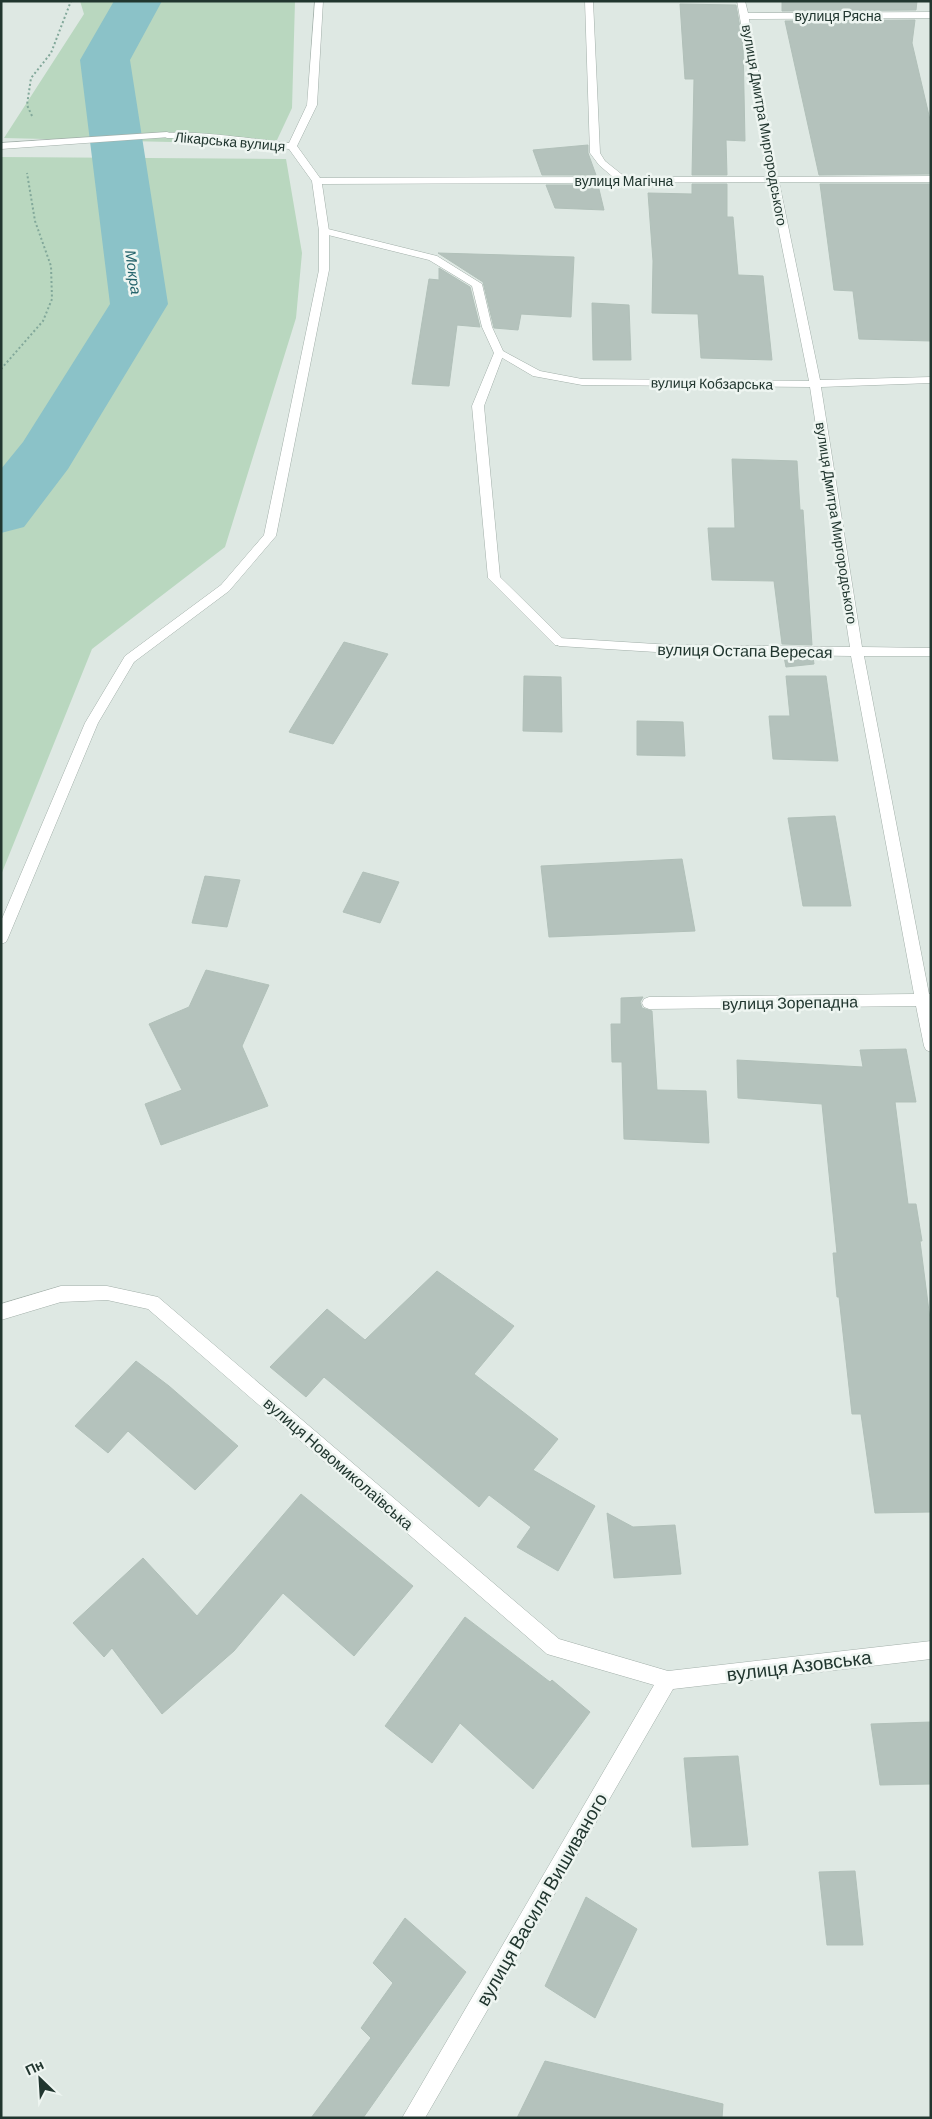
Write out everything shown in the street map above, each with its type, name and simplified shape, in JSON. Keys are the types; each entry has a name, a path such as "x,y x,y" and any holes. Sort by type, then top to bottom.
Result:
{"street":[{"path":"1,938 92,723 129,659 225,588 270,536 324,270 324,231 317,181 292,146 312,105 319,1"},
{"path":"589,1 595,153 602,163 623,180"},
{"name":"вулиця Дмитра Миргородського","path":"741,1 746,16 773,179 815,384 857,652 927,1000 931,1046"},
{"name":"вулиця Рясна","path":"746,16 931,15"},
{"name":"Лікарська вулиця","path":"1,146 167,135 185,135 292,146"},
{"name":"вулиця Магічна","path":"317,181 931,179"},
{"path":"324,231 434,258 477,284 487,326 499,353"},
{"name":"вулиця Кобзарська","path":"499,353 537,374 582,382 815,384 931,380"},
{"name":"вулиця Остапа Вересая","path":"499,353 478,406 494,578 558,642 672,649 931,652"},
{"name":"вулиця Зорепадна","path":"649,1003 927,1000"},
{"name":"вулиця Новомиколаївська","path":"1,1312 61,1294 107,1293 152,1302 554,1647 668,1680"},
{"name":"вулиця Азовська","path":"668,1680 931,1650"},
{"name":"вулиця Василя Вишиваного","path":"413,2118 668,1680"}],"path":[{"path":"34,120 27,105 31,78 51,53 71,1"},
{"path":"1,369 43,321 52,299 50,266 35,221 28,174 21,168"}],"green space":[{"path":"80,1 295,1 292,108 277,140 254,144 4,138 84,14"},
{"path":"1,157 286,159 302,253 296,318 225,547 92,649 1,875"}],"building":[{"path":"782,1 917,1 916,10 782,11"},
{"path":"680,4 736,5 743,44 745,141 726,140 727,175 692,175 694,79 685,79"},
{"path":"915,20 912,43 931,124 931,174 819,175 785,21"},
{"path":"588,145 588,153 596,175 542,175 533,150"},
{"path":"692,184 727,184 727,217 733,217 738,275 763,276 772,360 701,358 698,314 652,313 653,261 648,193 692,194"},
{"path":"820,184 931,184 931,341 859,339 853,291 834,290"},
{"path":"546,185 598,185 604,210 555,208"},
{"path":"438,253 574,257 571,317 521,314 518,330 494,328 483,282"},
{"path":"439,268 470,287 480,327 457,325 449,386 412,384 429,279 439,280"},
{"path":"592,303 629,305 631,360 593,360"},
{"path":"732,459 797,461 800,510 803,510 812,645 782,644 774,581 712,580 708,528 735,528"},
{"path":"344,642 388,654 333,744 289,732"},
{"path":"784,657 813,657 814,664 786,667"},
{"path":"524,676 561,677 562,732 523,731"},
{"path":"786,676 826,676 838,761 773,759 769,716 790,716"},
{"path":"637,721 683,722 685,756 637,755"},
{"path":"835,816 851,906 803,906 788,818"},
{"path":"682,859 695,931 549,937 541,866"},
{"path":"363,872 399,882 380,923 343,912"},
{"path":"205,876 240,880 227,927 192,923"},
{"path":"206,970 269,985 242,1046 268,1106 161,1145 145,1104 182,1090 149,1024 189,1007"},
{"path":"643,997 640,1002 642,1008 652,1011 657,1090 706,1091 709,1143 624,1139 622,1062 612,1062 611,1024 621,1024 621,998"},
{"path":"906,1049 916,1102 895,1102 908,1204 916,1204 922,1241 920,1241 931,1327 931,1512 875,1513 861,1414 852,1414 839,1297 837,1297 833,1253 837,1253 822,1104 738,1098 737,1060 863,1067 860,1050"},
{"path":"437,1271 514,1326 474,1374 558,1439 533,1470 595,1506 558,1571 517,1547 531,1527 489,1495 479,1507 324,1377 306,1397 270,1367 327,1309 365,1340"},
{"path":"136,1361 169,1386 238,1446 195,1490 128,1431 108,1453 75,1426"},
{"path":"301,1494 413,1586 354,1656 283,1593 234,1651 162,1714 112,1648 104,1657 73,1623 143,1558 197,1616"},
{"path":"607,1513 633,1527 675,1525 681,1574 614,1578"},
{"path":"465,1617 550,1682 552,1680 590,1712 533,1789 460,1723 432,1763 385,1726"},
{"path":"931,1722 931,1784 880,1785 871,1724"},
{"path":"738,1756 748,1845 692,1847 684,1758"},
{"path":"855,1871 863,1945 827,1945 819,1872"},
{"path":"586,1897 637,1929 595,2018 545,1986"},
{"path":"405,1918 466,1972 363,2118 311,2118 371,2038 361,2028 393,1983 373,1963"},
{"path":"545,2061 723,2104 722,2118 517,2118"}],"waterway":[{"name":"Мокра","path":"1,512 46,455 139,304 105,60 138,1"}]}
